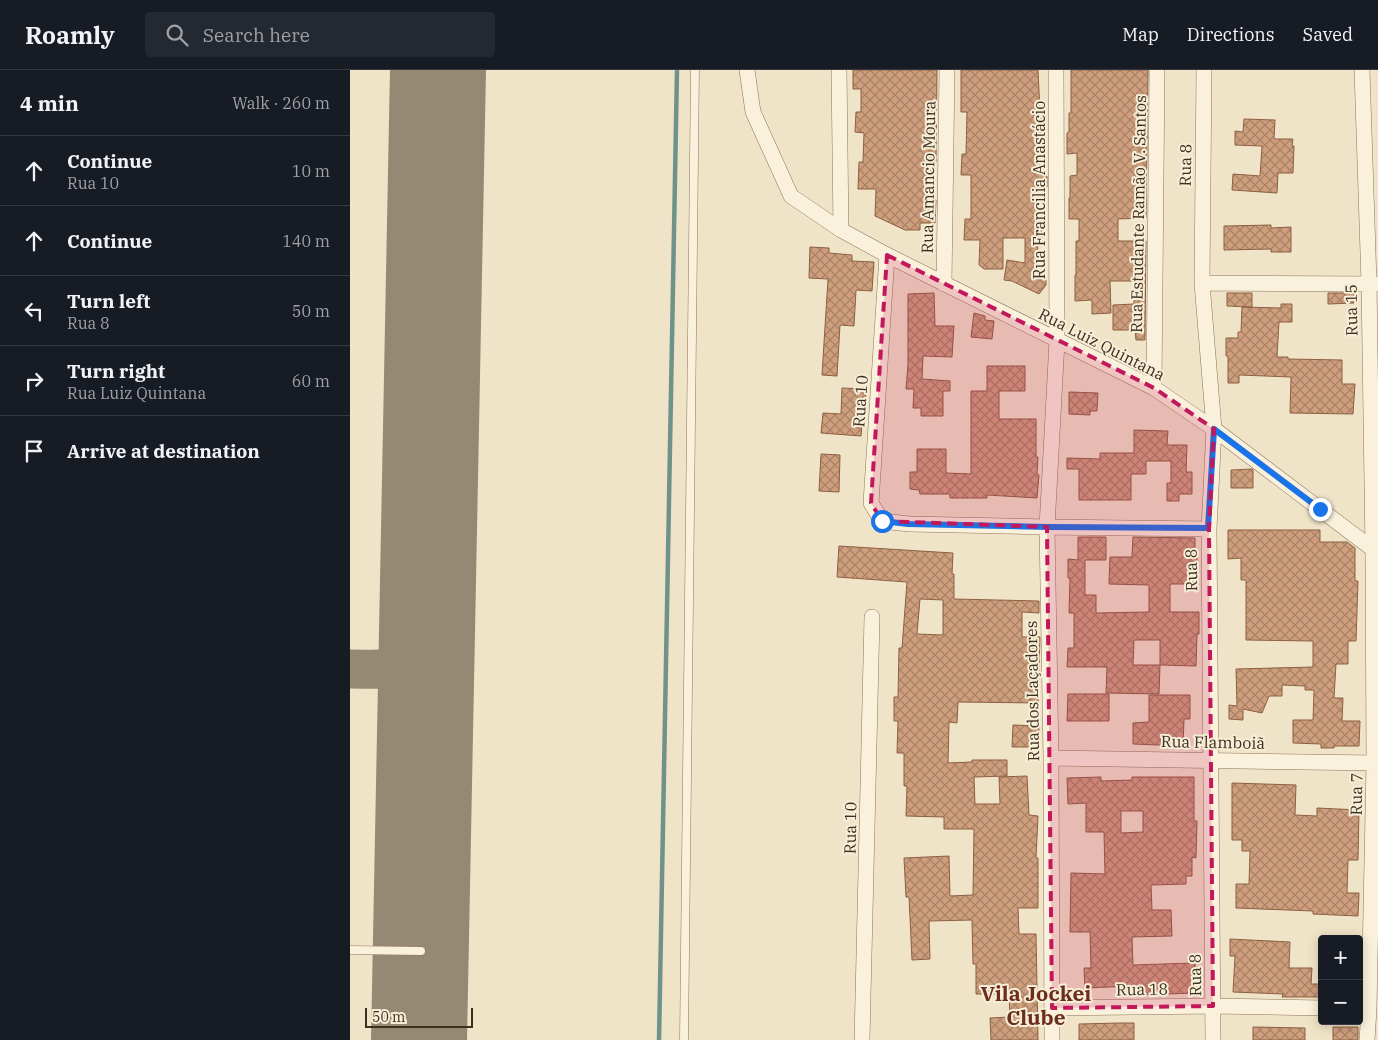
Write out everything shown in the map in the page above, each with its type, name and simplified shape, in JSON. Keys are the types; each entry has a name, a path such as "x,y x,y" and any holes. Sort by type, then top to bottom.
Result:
{"street":[{"name":"Rua Luiz Quintana","path":"746,70 753,112 791,196 841,230 887,255 1154,388 1214,429 1375,551"},
{"path":"839,70 841,230"},
{"name":"Rua Amancio Moura","path":"944,284 947,70"},
{"name":"Rua Francilia Anastácio","path":"1056,70 1057,341"},
{"name":"Rua Estudante Ramão V. Santos","path":"1154,388 1157,70"},
{"name":"Rua 8","path":"1204,70 1202,283 1214,429 1208,528 1213,1040"},
{"name":"Rua 15","path":"1362,70 1373,283 1375,551"},
{"name":"Rua 10","path":"887,255 871,503 882,521 908,524 1047,527"},
{"path":"1202,283 1373,283"},
{"name":"Rua dos Laçadores","path":"1052,1040 1051,758 1047,527 1057,341"},
{"path":"1047,527 1208,528"},
{"name":"Rua 7","path":"1367,1040 1374,762 1375,551"},
{"name":"Rua 10","path":"862,1040 872,617"},
{"name":"Rua Flamboiã","path":"1051,758 1374,762"},
{"name":"Rua 18","path":"1052,1008 1213,1006 1318,1008"}],"lane":[{"path":"684,1040 695,70"},
{"path":"350,950 421,951"}],"highlighted area":[{"path":"887,255 1154,388 1214,429 1209,529 1213,1006 1052,1008 1047,527 882,521 871,503"}],"building":[{"path":"853,70 937,70 936,162 932,161 931,200 936,200 935,223 920,223 920,230 905,230 875,216 876,189 858,189 859,162 863,162 864,133 855,132 856,112 861,112 861,89 853,89"},
{"path":"961,70 1038,70 1040,112 1043,112 1043,131 1045,131 1045,176 1047,176 1047,187 1038,187 1038,219 1044,219 1043,238 1038,238 1037,277 1046,277 1046,285 1039,294 1012,281 1004,280 1007,260 1025,263 1025,238 1003,238 1003,269 984,269 979,265 980,240 964,240 965,219 971,219 971,175 961,175 962,154 966,154 967,112 961,112"},
{"path":"1071,70 1148,70 1146,218 1118,219 1118,241 1146,241 1145,340 1136,340 1135,330 1113,330 1113,305 1134,304 1134,281 1110,281 1111,313 1092,314 1092,300 1075,301 1076,241 1079,241 1079,219 1069,219 1069,198 1070,176 1077,175 1077,153 1067,154 1067,133 1069,132 1069,113 1071,113"},
{"path":"1244,119 1275,120 1274,139 1293,139 1293,173 1278,173 1277,193 1232,190 1233,174 1260,176 1262,146 1235,145 1235,131 1243,132"},
{"path":"1271,225 1271,228 1291,227 1291,252 1271,252 1271,249 1224,250 1224,226"},
{"path":"810,247 829,248 829,253 852,255 852,261 874,262 872,291 856,290 854,326 840,325 837,376 822,375 828,279 809,278"},
{"path":"934,293 935,326 954,326 952,357 923,356 922,379 950,381 950,391 943,391 943,416 921,416 921,408 913,408 914,389 906,389 908,294"},
{"path":"1227,293 1252,293 1252,307 1227,306"},
{"path":"1328,293 1354,293 1354,303 1328,304"},
{"path":"1281,304 1292,304 1292,322 1279,322 1277,357 1342,360 1342,384 1355,384 1353,414 1290,413 1291,377 1239,375 1239,383 1228,383 1226,338 1238,338 1238,332 1241,332 1242,307 1281,308"},
{"path":"974,313 985,316 985,320 994,321 992,339 971,337"},
{"path":"987,366 1025,366 1025,391 999,391 999,419 1036,419 1036,457 1038,457 1037,474 1039,475 1037,498 987,495 987,498 950,498 950,494 920,494 919,490 910,489 910,472 917,472 917,449 946,449 946,473 971,474 971,391 987,391"},
{"path":"842,388 866,389 865,413 863,413 861,436 821,433 823,413 841,414"},
{"path":"1069,392 1098,393 1097,411 1090,411 1090,415 1069,414"},
{"path":"1134,430 1168,431 1167,445 1187,445 1186,472 1192,472 1192,494 1179,494 1179,501 1167,501 1167,483 1171,483 1171,461 1146,461 1146,474 1131,474 1131,500 1079,500 1079,469 1067,469 1067,458 1100,459 1100,453 1134,453"},
{"path":"821,454 840,455 839,492 819,491"},
{"path":"1252,469 1253,488 1231,488 1231,470"},
{"path":"1228,530 1320,530 1320,542 1347,542 1355,548 1355,581 1358,581 1356,641 1348,641 1348,664 1336,664 1334,698 1343,698 1342,721 1360,721 1359,746 1321,748 1321,744 1293,743 1293,720 1313,720 1314,690 1305,690 1305,686 1282,685 1282,696 1269,696 1262,713 1243,709 1243,720 1229,719 1229,705 1237,706 1236,669 1313,667 1313,641 1246,640 1246,580 1241,580 1241,558 1228,559"},
{"path":"1078,537 1106,537 1106,560 1085,560 1085,595 1096,595 1096,613 1149,612 1149,585 1109,584 1110,557 1132,557 1133,537 1195,538 1197,584 1170,584 1170,612 1199,612 1196,666 1160,665 1159,694 1106,693 1107,667 1067,667 1068,648 1074,648 1074,613 1069,613 1070,578 1068,578 1068,559 1078,560","holes":["1134,640 1160,640 1160,665 1133,665"]},
{"path":"839,546 953,553 954,599 1039,601 1039,613 1022,612 1022,637 1040,637 1038,703 958,702 957,723 949,722 948,763 972,762 972,760 1007,760 1007,776 974,777 975,804 1000,804 999,777 1027,776 1029,815 1038,816 1036,858 1038,858 1038,908 1018,908 1019,934 1036,934 1038,1040 991,1040 990,1018 1010,1017 1009,994 976,994 976,964 973,964 972,920 929,921 930,959 912,960 909,897 906,897 904,858 949,856 950,896 973,895 974,829 944,829 944,817 906,816 907,786 904,786 904,753 897,753 898,721 894,721 894,697 898,697 899,648 902,648 907,582 837,577","holes":["920,599 943,600 943,635 917,634"]},
{"path":"1068,694 1109,694 1109,721 1067,721"},
{"path":"1149,695 1190,695 1190,719 1184,719 1183,746 1133,744 1133,723 1149,722"},
{"path":"1013,725 1039,726 1038,747 1012,747"},
{"path":"1101,777 1101,781 1132,780 1132,777 1194,777 1194,821 1197,821 1196,858 1192,857 1192,876 1186,876 1186,884 1151,885 1152,910 1171,910 1172,936 1132,937 1133,965 1195,963 1196,993 1135,995 1134,986 1085,988 1084,968 1091,968 1090,932 1070,932 1071,873 1105,874 1104,832 1086,832 1086,803 1068,804 1067,778","holes":["1121,811 1143,811 1143,832 1121,833"]},
{"path":"1232,783 1296,785 1295,815 1317,816 1317,808 1359,810 1358,860 1348,860 1347,893 1359,893 1358,916 1313,914 1313,911 1236,908 1236,884 1249,884 1250,851 1242,851 1242,840 1232,840"},
{"path":"1230,939 1290,942 1289,968 1312,968 1311,984 1318,984 1318,997 1282,997 1283,994 1233,992 1235,956 1230,956"},
{"path":"1134,1023 1134,1040 1079,1040 1079,1024"},
{"path":"1253,1027 1305,1028 1305,1040 1253,1040"},
{"path":"1333,1027 1358,1027 1358,1040 1333,1040"}],"waterway":[{"path":"659,1040 677,70"}],"taxiway":[{"path":"350,669 386,669 404,664 420,649 427,637"},
{"path":"387,669 407,679 420,694 426,708"}],"runway":[{"path":"419,1040 438,70"}],"district":[{"name":"Vila Jockei Clube","path":"1036,1005"}],"route":[{"path":"882,521 908,524 1047,527 1208,528 1214,429 1320,509"}]}
